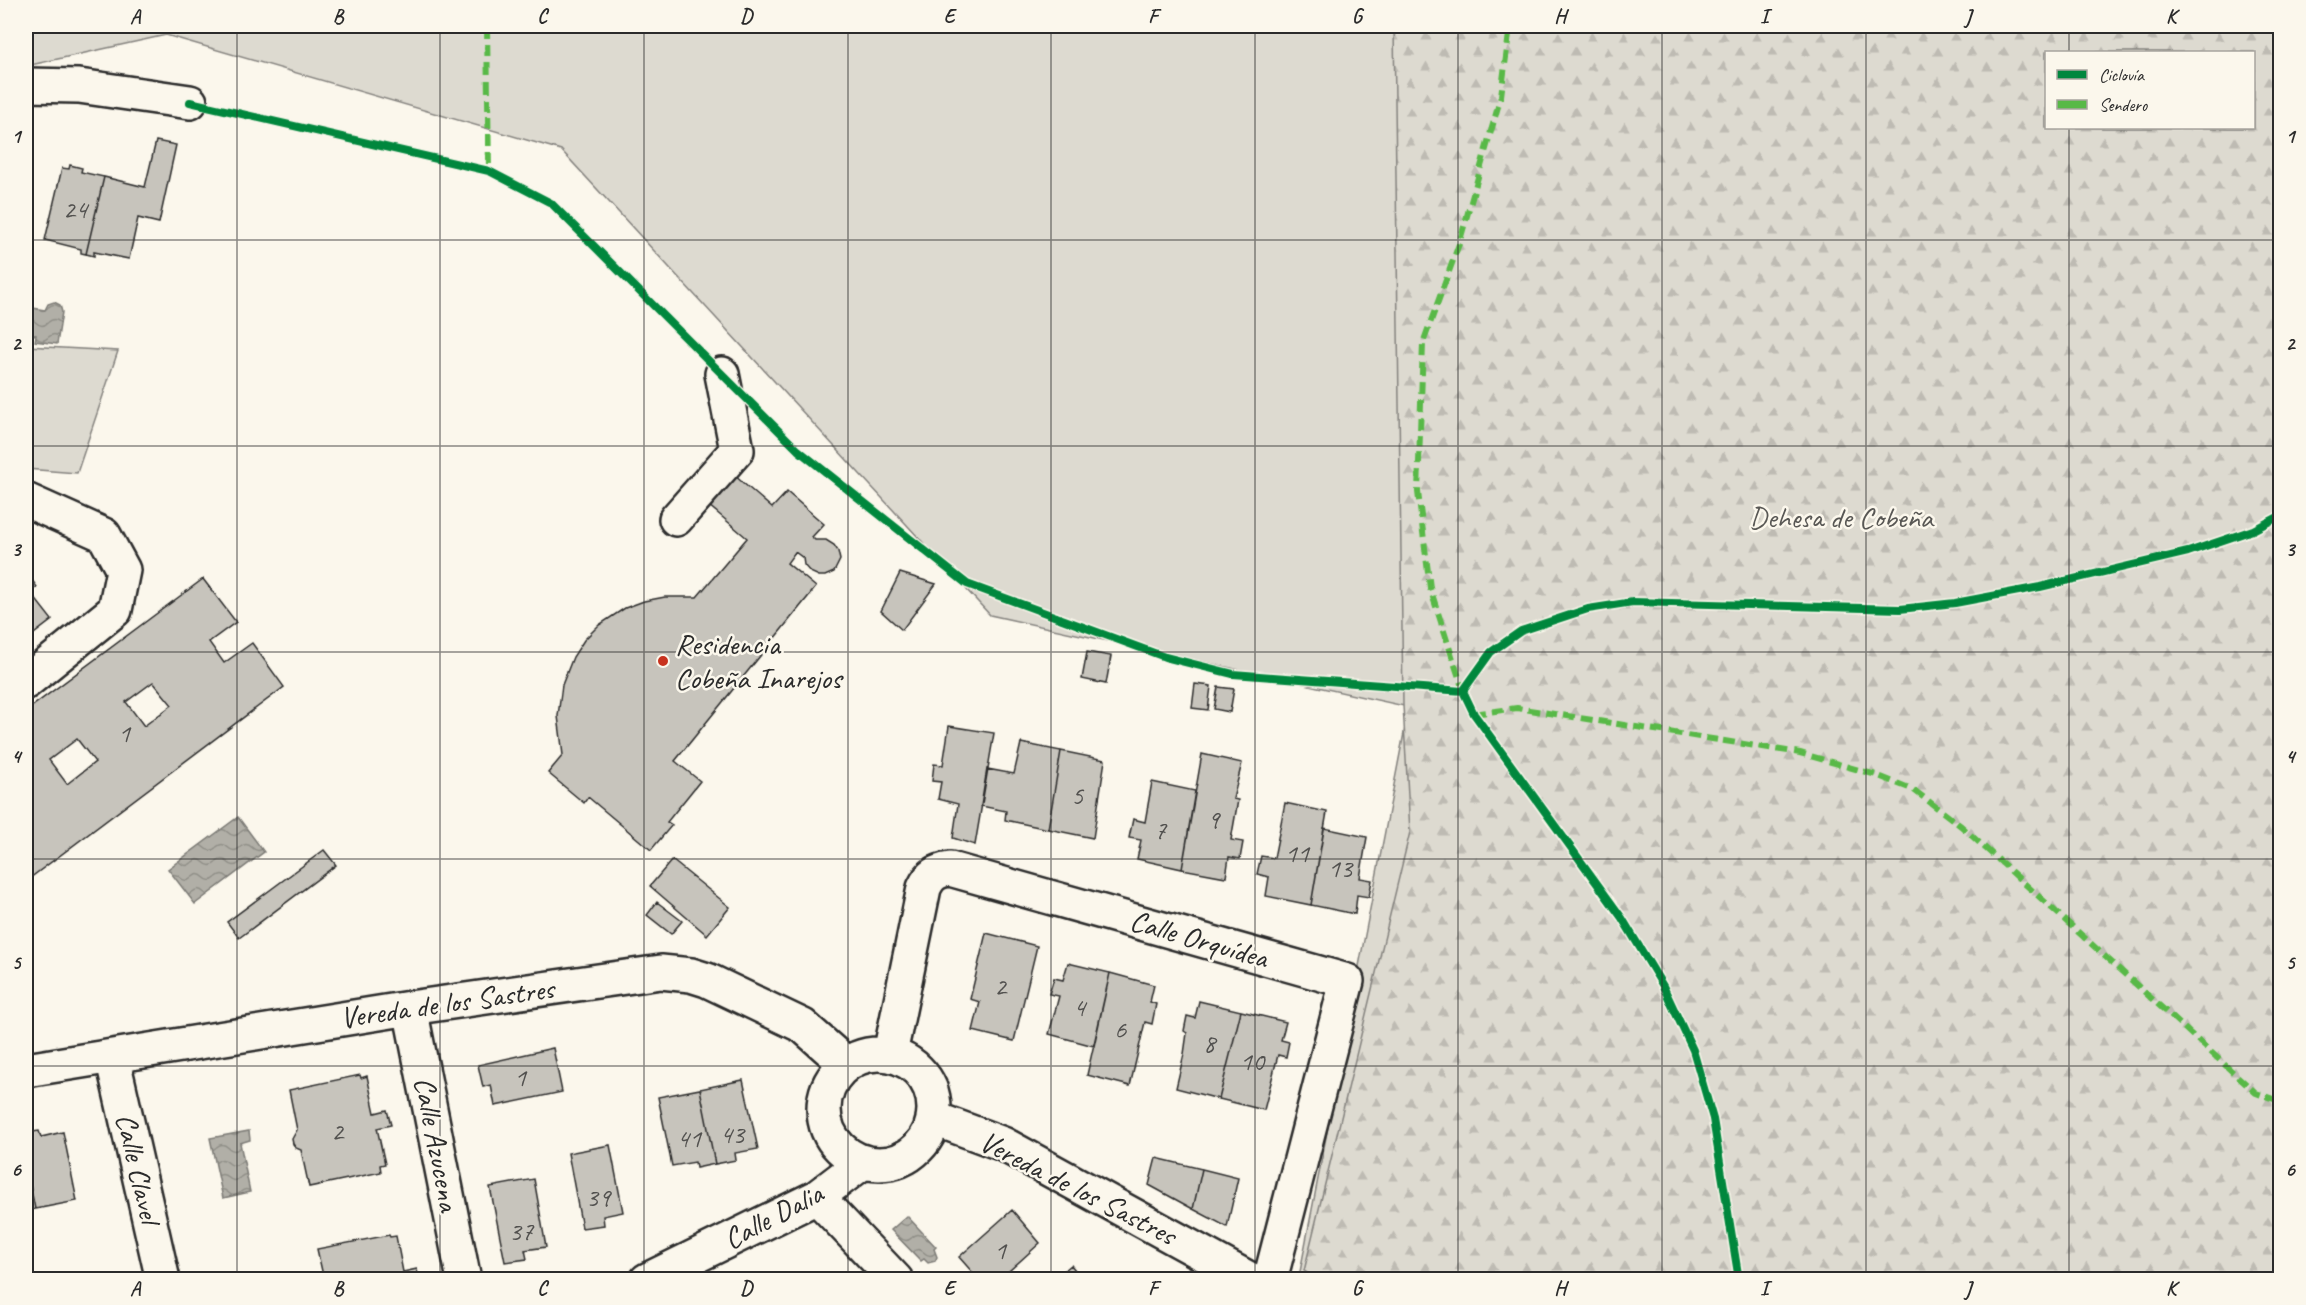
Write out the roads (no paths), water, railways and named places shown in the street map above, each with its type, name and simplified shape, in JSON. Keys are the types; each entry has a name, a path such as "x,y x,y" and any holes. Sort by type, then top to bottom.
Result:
{"street":[{"path":"26,85 79,86 190,102"},
{"path":"676,519 737,450 722,374"},
{"path":"26,500 104,535 123,570 115,610 26,682"},
{"name":"Calle Orquídea","path":"890,1054 924,888 929,877 941,870 950,869 1347,981 1270,1280"},
{"name":"Vereda de los Sastres","path":"26,1070 410,1008 661,972 691,975 716,969 803,1026 846,1064"},
{"name":"Calle Azucena","path":"410,1008 464,1280"},
{"path":"874,1053 890,1054 905,1060 919,1071 929,1085 934,1101 933,1118 927,1136 916,1150 900,1160 882,1164 863,1162 848,1155 834,1143 826,1127 823,1110 825,1092 833,1076 846,1064 874,1053"},
{"name":"Calle Clavel","path":"112,1056 163,1280"},
{"name":"Vereda de los Sastres","path":"933,1118 1003,1144 1251,1280"},
{"name":"Calle Dalia","path":"647,1280 817,1197 863,1162"},
{"path":"817,1197 896,1280"}],"water":[{"path":"54,302 60,305 62,312 57,344 35,341 36,335 26,334 26,307 45,310 48,304"},
{"path":"238,817 264,852 195,904 168,869"},
{"path":"249,1131 250,1140 240,1143 250,1192 223,1198 210,1138"},
{"path":"907,1216 936,1247 934,1249 937,1257 935,1261 928,1263 924,1259 921,1261 891,1230"}],"place":[{"name":"Residencia Cobeña Inarejos","path":"663,661"}],"park label":[{"name":"Dehesa de Cobeña","path":"1841,517"}]}
